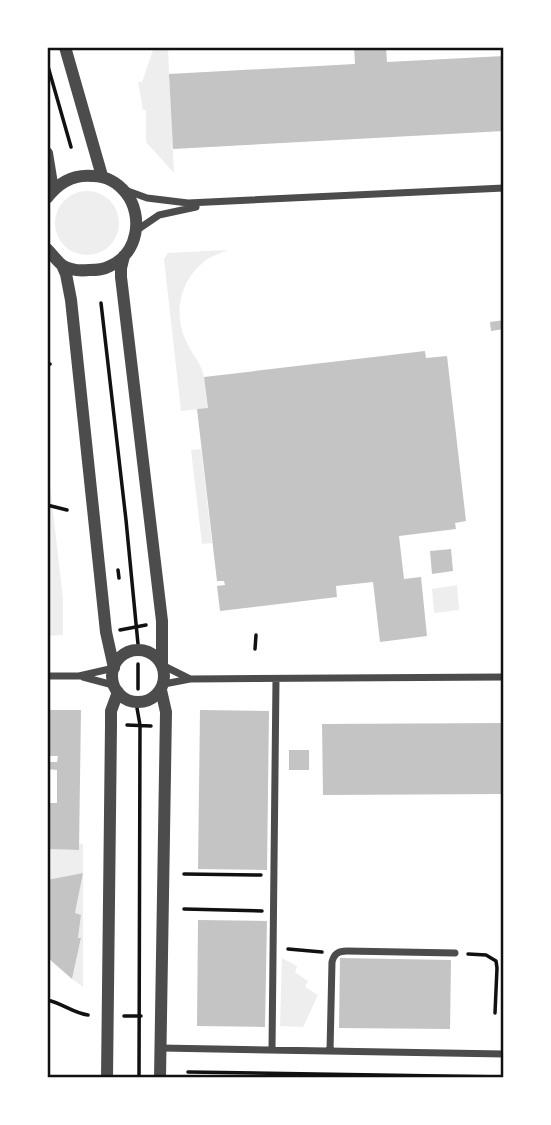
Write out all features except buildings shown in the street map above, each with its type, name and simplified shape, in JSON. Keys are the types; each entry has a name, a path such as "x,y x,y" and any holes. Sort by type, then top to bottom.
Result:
{"street":[{"path":"65,47 102,176"},
{"path":"47,153 50,194"},
{"path":"50,194 63,182 80,175 102,176 120,185 131,200 136,215 137,230 130,249 113,265 101,270 82,271 62,265"},
{"path":"124,190 148,198 188,203 218,203 504,188"},
{"path":"137,230 159,215 218,203"},
{"path":"47,249 62,265 71,300 106,632 114,668 115,689 111,711 107,1078"},
{"path":"124,256 121,277 162,621 162,687 166,712 160,1078"},
{"path":"47,676 79,676 114,668 124,654 141,650 190,680"},
{"path":"79,676 115,689 124,698 138,702 147,701 162,687 190,680 504,677"},
{"path":"272,1050 276,679"},
{"path":"330,1051 332,962 338,952 455,953"},
{"path":"161,1048 504,1054"}],"path":[{"path":"47,63 71,146"},
{"path":"110,302 101,303 138,644"},
{"path":"47,505 67,510"},
{"path":"114,631 155,622"},
{"path":"255,649 256,635"},
{"path":"138,664 138,689"},
{"path":"138,708 139,1078"},
{"path":"118,725 158,726"},
{"path":"184,874 274,875"},
{"path":"184,909 274,911"},
{"path":"273,948 313,951 334,956"},
{"path":"455,953 486,955 496,961 495,1013"},
{"path":"47,1000 61,1004 73,1012 88,1015"},
{"path":"115,1016 148,1016"},
{"path":"188,1072 504,1077"}],"shaded area":[{"path":"168,49 174,173 146,142 146,110 143,110 138,82 142,82 153,50"},
{"path":"81,191 93,191 110,200 117,211 117,235 110,246 93,255 81,255 69,250 60,241 55,229 55,217 60,205 69,196"},
{"path":"228,250 209,258 199,266 182,295 182,330 202,370 208,408 181,411 164,259 168,253"},
{"path":"201,449 212,543 202,544 191,450"},
{"path":"47,459 63,599 63,635 47,636"},
{"path":"457,585 459,610 434,613 432,589"},
{"path":"79,844 83,844 83,873 47,880 47,849 78,850"},
{"path":"83,873 83,987 72,979 81,939 78,938 81,915 75,913"},
{"path":"282,958 297,966 295,972 308,981 305,987 318,995 303,1027 280,1026"}]}
